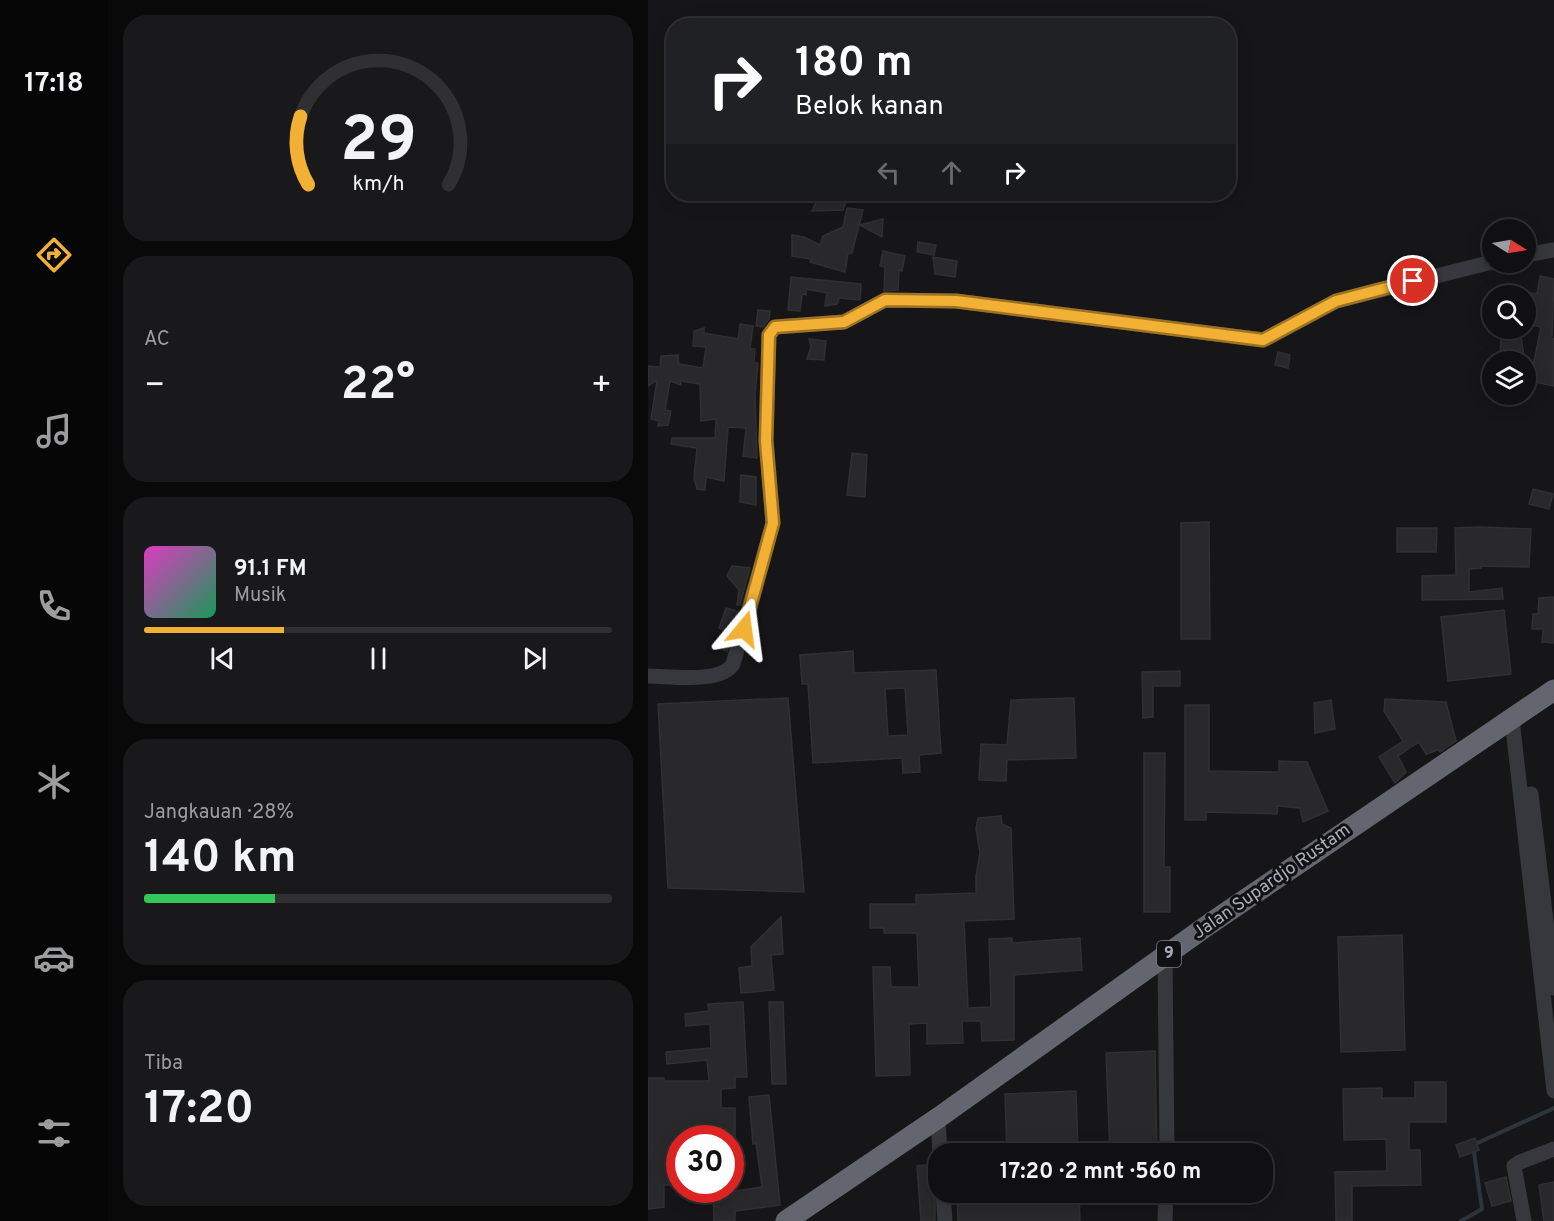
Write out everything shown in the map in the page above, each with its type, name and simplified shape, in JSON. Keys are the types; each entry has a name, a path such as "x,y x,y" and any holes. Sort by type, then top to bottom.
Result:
{"highway":[{"name":"Jalan Supardjo Rustam","path":"786,1221 809,1214 938,1118 1165,957 1554,690"}],"street":[{"path":"1536,253 1554,249"},
{"path":"648,676 711,676 726,672 733,664 773,523 765,411 769,335 775,327 844,322 885,300 956,301 1263,340 1336,301 1482,264"},
{"path":"1517,716 1554,988"},
{"path":"1517,716 1554,1091"},
{"path":"1165,957 1167,1143"},
{"path":"938,1118 939,1143"},
{"path":"1524,1221 1514,1166 1554,1149"},
{"path":"944,1203 945,1221"},
{"path":"1165,1221 1166,1203"}],"building":[{"path":"817,201 846,201 843,210 812,211"},
{"path":"847,208 863,210 852,253 848,254 845,272 810,262 812,259 792,256 792,235 804,237 820,245 823,236 843,227"},
{"path":"883,219 882,237 860,225"},
{"path":"918,242 936,245 934,255 917,252"},
{"path":"883,251 905,256 902,271 899,270 898,290 884,291 885,267 880,266"},
{"path":"933,257 957,261 955,277 935,274"},
{"path":"1540,276 1554,279 1552,338 1554,339 1554,386 1536,382 1536,352 1541,327 1536,326"},
{"path":"791,277 861,284 860,300 839,298 837,304 825,306 827,293 806,289 806,295 802,294 800,311 788,310"},
{"path":"758,310 770,311 769,319 763,327 756,326"},
{"path":"740,324 753,326 750,349 755,349 754,363 758,363 755,395 757,458 743,456 746,428 728,427 724,481 706,477 705,490 697,489 694,478 697,448 671,444 672,438 715,438 716,419 701,421 700,384 680,381 681,385 670,381 665,410 671,411 668,425 658,426 659,421 651,419 657,380 648,386 648,366 660,367 661,356 678,355 679,364 703,368 706,347 693,346 694,331 704,328 704,333 738,339"},
{"path":"809,339 826,341 824,360 807,359 811,347"},
{"path":"1501,339 1521,339 1523,351 1500,351"},
{"path":"1278,352 1290,355 1288,368 1275,365"},
{"path":"852,453 867,455 865,497 847,495"},
{"path":"741,475 756,477 756,505 740,502"},
{"path":"1533,489 1553,494 1549,509 1529,504"},
{"path":"1209,522 1210,639 1181,639 1181,523"},
{"path":"1397,528 1437,528 1436,552 1397,552"},
{"path":"1455,528 1531,529 1529,567 1481,566 1481,568 1469,569 1469,592 1502,588 1503,599 1422,600 1422,576 1456,575"},
{"path":"732,566 750,568 740,605 737,605 739,590 727,576"},
{"path":"1554,597 1554,643 1542,642 1543,629 1532,629 1533,614 1538,614 1539,598"},
{"path":"726,608 738,611 727,651 723,650 724,630 719,628"},
{"path":"1504,610 1511,674 1448,681 1441,617"},
{"path":"853,651 854,673 936,670 941,753 919,755 920,772 903,773 902,758 813,763 808,684 802,684 800,655","holes":["905,688 908,735 888,736 885,689"]},
{"path":"1180,671 1180,686 1153,686 1153,717 1143,718 1142,672"},
{"path":"788,698 804,892 668,888 658,704"},
{"path":"1074,698 1076,758 1007,760 1006,781 979,780 981,744 1007,745 1011,700"},
{"path":"1385,699 1446,702 1456,741 1440,752 1438,750 1426,754 1419,742 1398,756 1406,772 1395,783 1379,757 1403,741 1384,711"},
{"path":"1331,700 1335,729 1315,733 1314,703"},
{"path":"1185,705 1209,705 1209,771 1279,772 1279,761 1307,762 1328,811 1303,822 1300,808 1278,806 1277,814 1206,812 1206,820 1185,820"},
{"path":"1144,753 1165,753 1164,867 1170,867 1170,912 1144,912"},
{"path":"1001,816 1002,824 1011,828 1014,919 964,921 968,1008 991,1007 989,939 1012,938 1012,943 1080,938 1082,970 1014,975 1014,1040 982,1041 981,1021 962,1021 963,1043 927,1044 927,1023 909,1024 910,1075 876,1076 873,967 890,967 891,987 919,987 917,933 884,933 884,928 870,928 870,904 916,904 916,895 976,893 980,853 976,829 978,818"},
{"path":"781,917 783,954 771,955 774,990 741,993 739,968 752,966 751,947"},
{"path":"1402,935 1405,1050 1341,1052 1338,937"},
{"path":"743,1002 747,1077 735,1077 735,1088 721,1089 721,1108 735,1108 735,1125 666,1125 664,1207 648,1209 648,1078 664,1078 664,1081 709,1081 707,1060 667,1064 666,1052 711,1048 710,1024 686,1026 685,1014 709,1011 708,1004"},
{"path":"769,1002 783,1002 786,1084 772,1084"},
{"path":"1155,1051 1157,1143 1110,1143 1106,1053"},
{"path":"1415,1082 1446,1082 1446,1122 1409,1122 1409,1150 1420,1150 1421,1185 1352,1186 1352,1221 1336,1221 1335,1172 1387,1171 1386,1139 1344,1140 1343,1089 1382,1088 1382,1098 1415,1098"},
{"path":"1076,1091 1078,1143 1007,1143 1005,1094"},
{"path":"769,1095 780,1205 735,1211 735,1221 714,1221 713,1203 744,1203 744,1190 762,1187 756,1143 753,1144 749,1097"},
{"path":"1475,1138 1479,1150 1460,1157 1456,1145"},
{"path":"928,1165 928,1203 935,1203 935,1221 921,1221 917,1166"},
{"path":"1506,1177 1511,1201 1492,1206 1485,1183"},
{"path":"1554,1182 1554,1221 1544,1221 1539,1185"},
{"path":"957,1203 1079,1203 1080,1221 958,1221"}],"waterway":[{"path":"1461,1221 1482,1209 1473,1145 1554,1108"}],"route":[{"path":"744,629 773,523 765,411 769,335 775,327 834,325 852,319 875,303 885,300 956,301 1263,340 1336,301 1413,281"}]}
